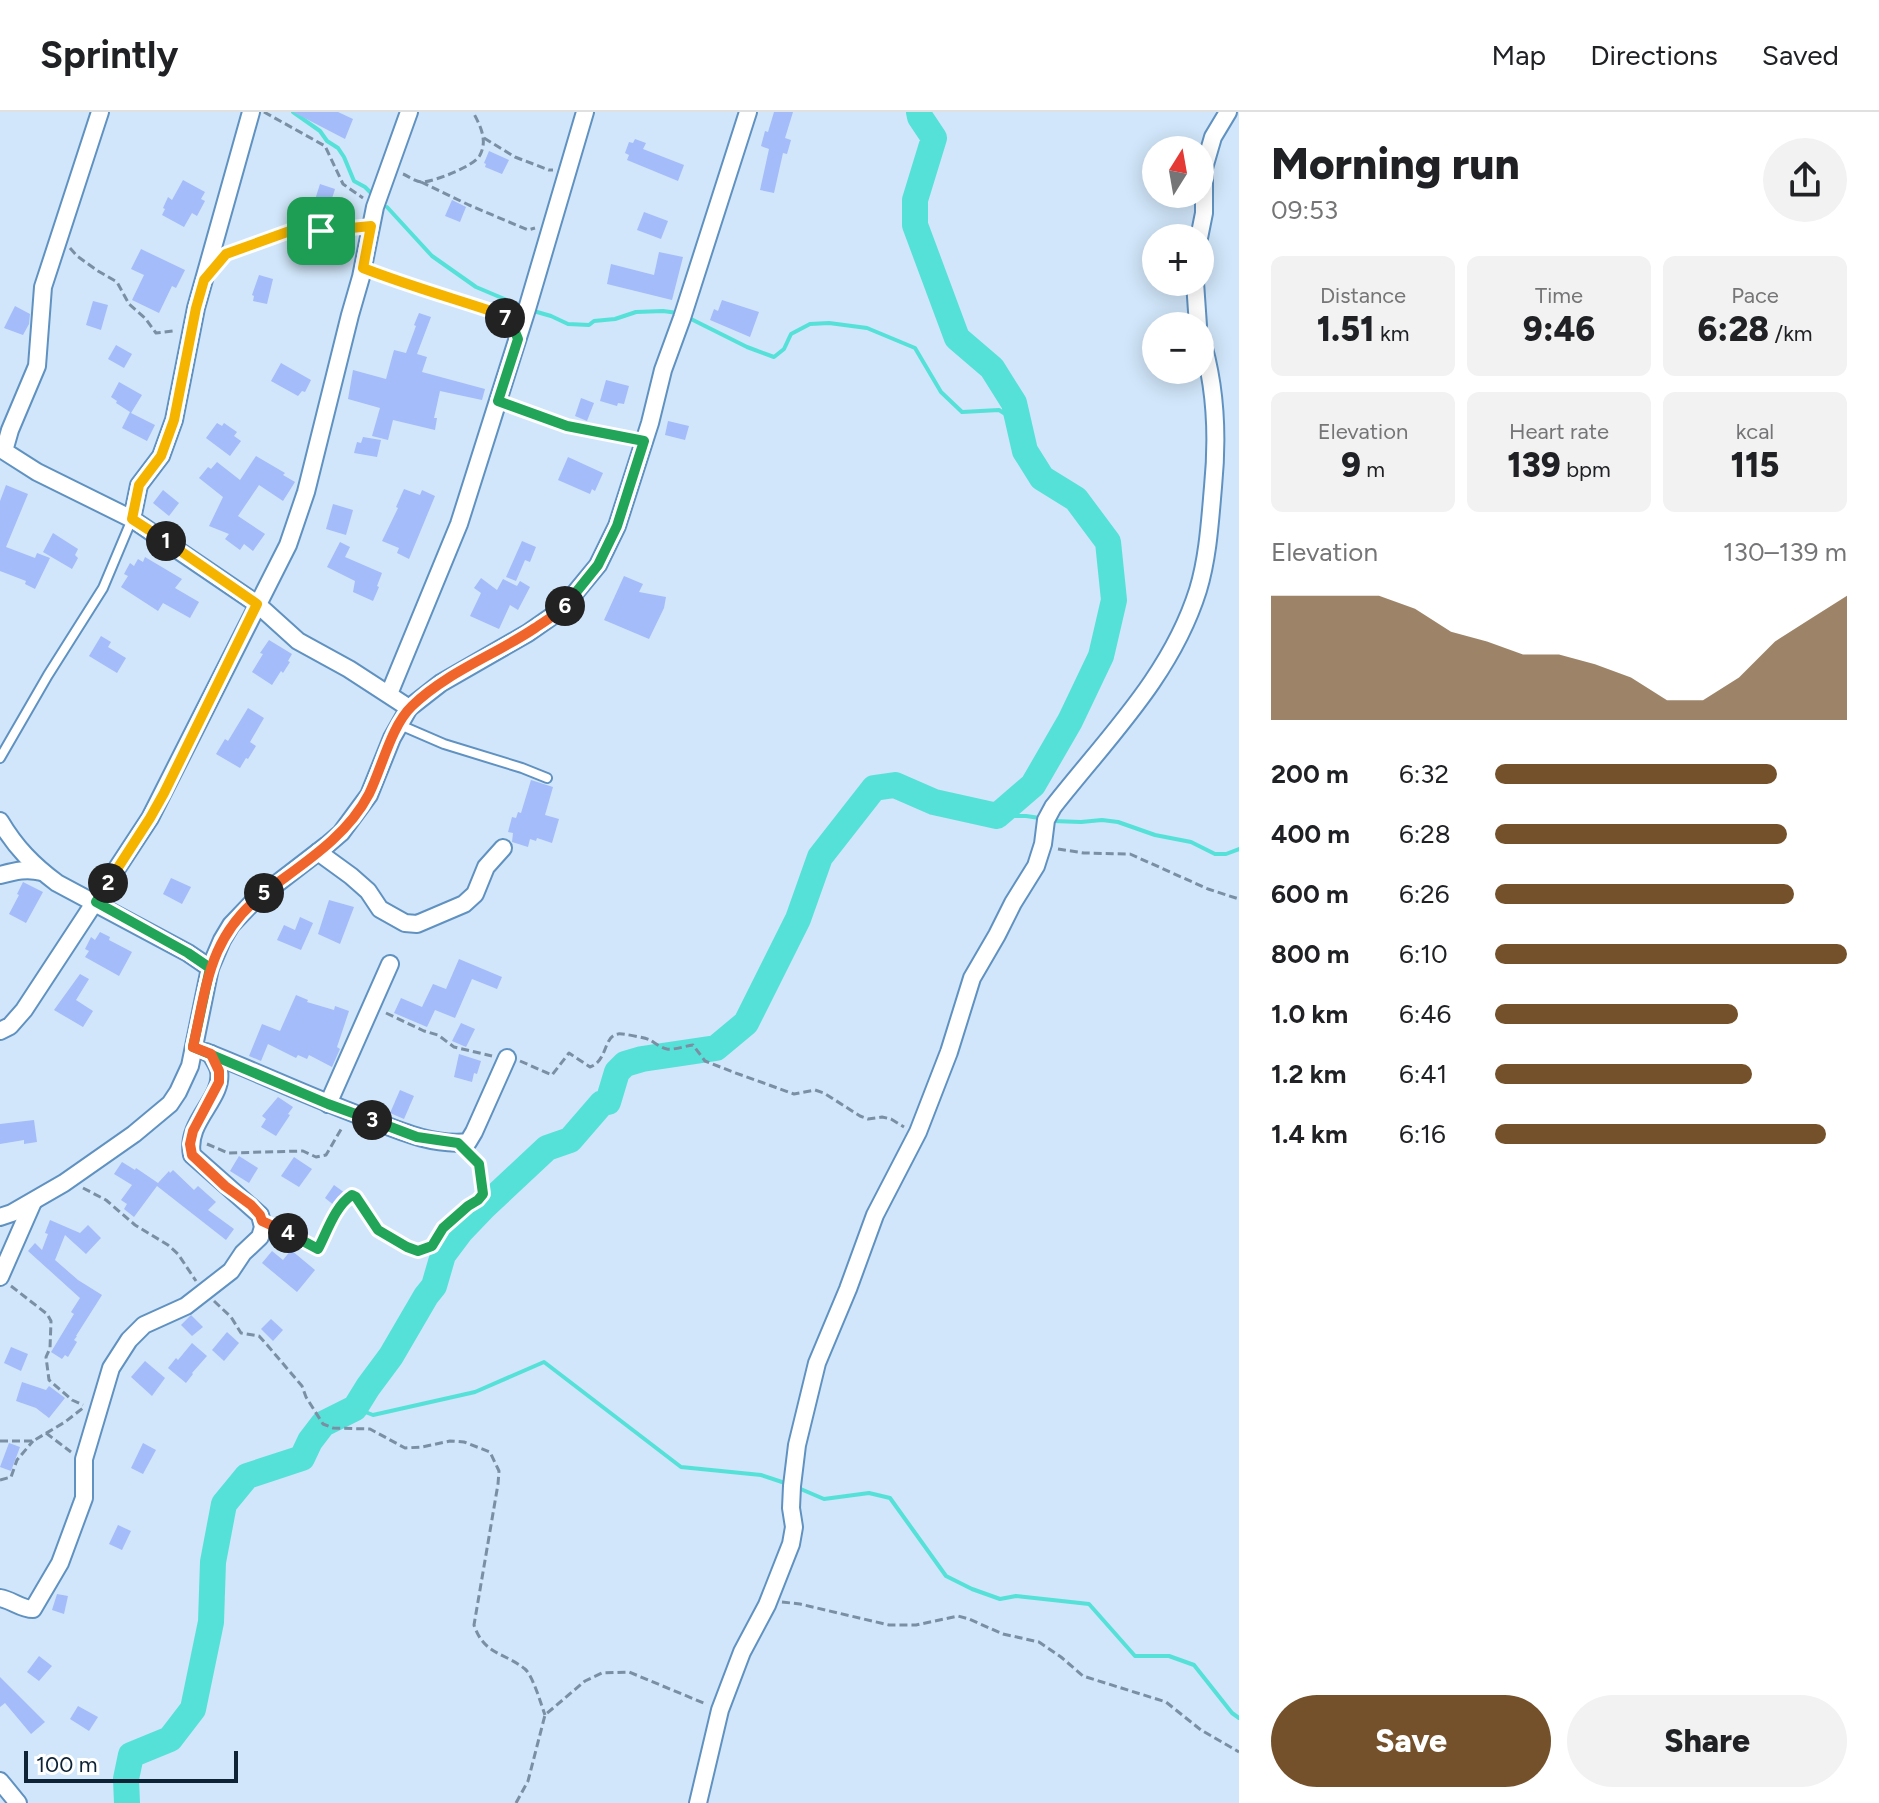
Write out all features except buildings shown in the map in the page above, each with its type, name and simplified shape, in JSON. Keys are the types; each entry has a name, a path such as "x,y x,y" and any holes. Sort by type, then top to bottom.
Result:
{"street":[{"path":"100,112 43,287 37,366 2,455 132,519 257,604 298,641 409,708"},
{"path":"132,519 139,485 161,456 174,420 196,308 251,112"},
{"path":"0,1031 10,1026 24,1010 150,818 288,545 306,492 363,268 375,207 409,112"},
{"path":"389,694 459,524 585,112"},
{"path":"0,1217 33,1202 97,1160 170,1104 190,1066 210,968 222,940 242,912 341,833 369,795 392,738 409,708 441,683 528,633 561,610 598,565 617,526 663,370 748,112"},
{"path":"1202,224 1204,168 1213,137 1228,112"},
{"path":"698,1803 720,1710 742,1652 767,1605 793,1535 792,1486 797,1445 817,1363 875,1215 919,1129 949,1052 972,978 1036,866 1046,820 1053,807 1141,700 1185,625 1199,586 1211,520 1216,461 1211,384"},
{"path":"0,821 14,844 57,883 188,953 210,968"},
{"path":"318,852 368,891 380,909 405,923 417,924 464,904 475,894 486,867 503,848"},
{"path":"0,875 17,870 42,872"},
{"path":"328,1104 390,964"},
{"path":"193,1047 328,1104 417,1137 458,1143 468,1142 474,1132 507,1058"},
{"path":"0,1598 33,1609 60,1563 84,1498 84,1459 94,1403 129,1340 144,1325 186,1306 231,1271 243,1253 260,1237 263,1227 260,1215 192,1155 190,1144 193,1131 219,1082 219,1071 211,1054"},
{"path":"5,1281 33,1202"},
{"path":"0,1781 18,1803"}],"lane":[{"path":"0,758 103,588 132,519"},
{"path":"399,725 444,744 547,778"}],"path":[{"path":"264,112 325,146 343,184 375,207"},
{"path":"421,182 459,171 480,156 483,130 473,112"},
{"path":"483,138 515,157 549,170 569,168"},
{"path":"389,168 528,230 533,228 550,234"},
{"path":"226,254 301,227 321,231 371,226"},
{"path":"59,237 77,256 117,282 129,304 156,333 173,331 177,326"},
{"path":"363,268 406,285 440,293 503,315 518,339"},
{"path":"498,401 567,426 644,441"},
{"path":"1043,844 1061,850 1130,854 1208,889 1239,899"},
{"path":"369,1011 387,1014 438,1035 454,1047 528,1063 552,1075 569,1053 590,1067 597,1065 607,1044 618,1034 643,1038 667,1049 693,1045 705,1061 784,1091 802,1094 815,1090 868,1119 882,1117 907,1128 919,1129"},
{"path":"193,1131 204,1143 228,1153 303,1151 316,1157 326,1155 341,1131 348,1112"},
{"path":"262,1221 318,1249 337,1211 352,1195 383,1234 407,1247 424,1250 432,1246 443,1228 483,1194 479,1164 458,1143"},
{"path":"5,1281 47,1314 51,1321 50,1348 46,1357 49,1380 72,1400 94,1403"},
{"path":"0,1480 11,1477 17,1460 33,1441 94,1403"},
{"path":"318,1415 323,1424 333,1428 370,1429 405,1448 450,1441 464,1442 490,1452 499,1471 498,1484 474,1625 485,1646 528,1671 545,1715"},
{"path":"46,1433 68,1449 84,1477"},
{"path":"0,1441 33,1441"},
{"path":"767,1605 783,1602 800,1604 889,1625 916,1625 958,1616 969,1619 1003,1634 1039,1642 1083,1676 1166,1702 1201,1730 1239,1752"},
{"path":"516,1803 528,1781 545,1715 585,1681 602,1673 629,1672 720,1710"}],"waterway":[{"path":"293,112 338,148 354,181 372,194"},
{"path":"127,1803 126,1779 131,1755 170,1739 193,1709 211,1622 213,1562 224,1504 247,1476 302,1458 323,1424 355,1408 434,1286 443,1255 461,1231 547,1148 570,1140 602,1103 608,1102 617,1072 625,1064 716,1048 746,1023 798,919 820,857 874,788 895,785 934,802 997,816 1033,785 1070,721 1101,656 1114,600 1108,542 1076,499 1042,478 1025,451 1014,403 992,368 957,338 915,225 915,200 934,138 919,112"},
{"path":"387,207 432,256 476,287 521,306"},
{"path":"530,310 568,324 589,325 594,321 615,319 636,312 678,313"},
{"path":"691,319 774,357 784,349 791,334 810,324 867,328 915,348 941,392 962,412 999,410 1018,422"},
{"path":"997,816 1040,818"},
{"path":"1053,821 1118,822 1155,835 1191,842 1215,854 1239,849"},
{"path":"355,1408 373,1415 475,1392 544,1362 681,1467 761,1475 788,1484"},
{"path":"796,1487 824,1499 869,1493 890,1498 946,1576 1000,1599 1016,1596 1089,1604 1135,1656 1169,1656 1194,1665 1239,1718"}],"route":[{"path":"321,231 301,227 226,254 204,280 174,420 161,456 139,485 132,519 257,604 164,793 96,902 210,968 193,1047 211,1054 228,1061 328,1104 417,1137 458,1143 479,1164 483,1194 443,1228 432,1246 418,1251 378,1230 352,1195 337,1211 318,1249 307,1245 262,1221 251,1205 192,1155 190,1144 193,1131 219,1082 219,1071 211,1054 193,1047 198,1027 210,968 222,940 242,912 341,833 357,813 369,795 392,738 409,708 441,683 528,633 561,610 580,590 598,565 617,526 644,441 567,426 498,401 518,339 503,315 440,293 406,285 363,268 371,226 321,231"}]}
